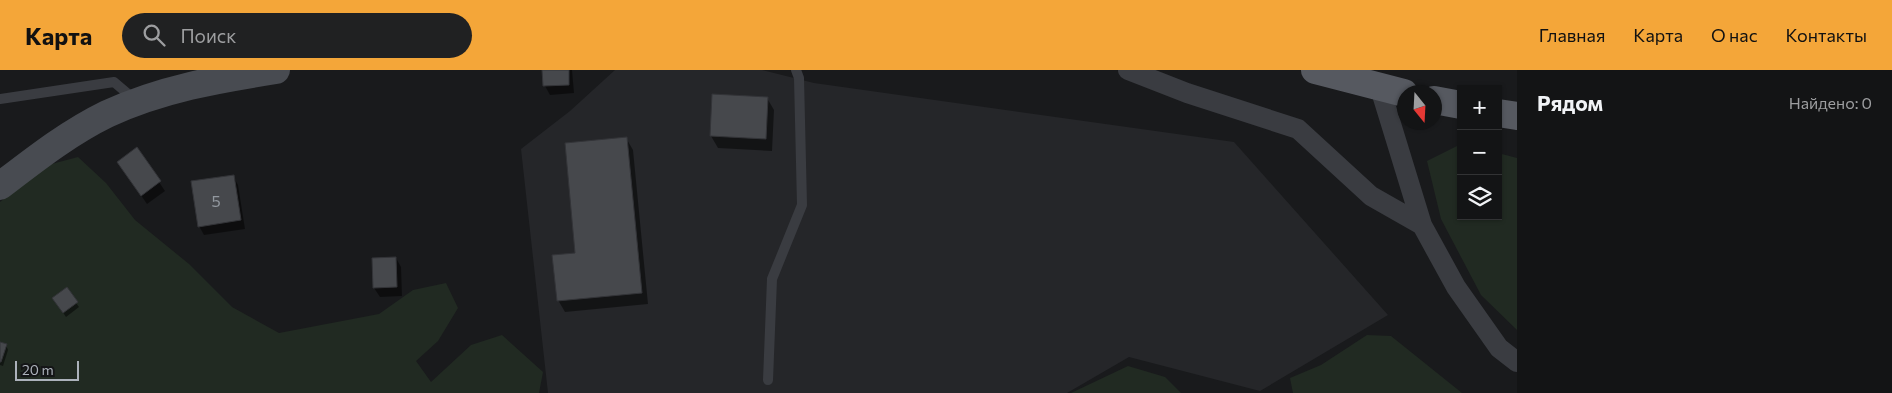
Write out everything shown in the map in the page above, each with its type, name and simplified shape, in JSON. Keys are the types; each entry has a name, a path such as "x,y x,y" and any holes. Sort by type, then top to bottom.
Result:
{"main road":[{"path":"1315,70 1392,91"},
{"path":"1442,101 1457,104"},
{"path":"1502,114 1517,116"}],"street":[{"path":"0,186 74,132 106,115 138,102 218,79 276,70"},
{"path":"1128,70 1298,129 1371,196 1422,225"},
{"path":"1392,91 1422,225 1456,287 1499,348 1517,362"}],"lane":[{"path":"768,380 772,279 802,205 799,78 796,70"},
{"path":"0,99 114,82 138,102"}],"shaded area":[{"path":"615,70 762,70 814,83 1234,142 1388,315 1260,391 1129,357 1067,393 548,393 521,149 570,111"},
{"path":"1457,146 1457,220 1502,220 1502,154 1517,158 1517,330 1481,295 1441,219 1427,161"},
{"path":"78,157 106,183 135,220 189,264 232,307 279,333 379,314 413,290 446,283 458,308 438,341 416,361 431,382 471,345 502,335 543,372 539,393 0,393 0,202 44,166"},
{"path":"1367,335 1391,336 1462,393 1293,393 1290,378 1321,365"},
{"path":"1128,366 1165,377 1181,393 1071,393"}],"building":[{"path":"542,70 569,70 569,85 543,86"},
{"path":"712,94 768,97 766,139 710,136"},
{"path":"627,137 642,293 557,301 552,255 575,253 565,143"},
{"path":"137,147 161,181 141,196 117,162"},
{"path":"234,175 241,220 198,227 191,181"},
{"path":"396,257 397,287 373,288 372,258"},
{"path":"67,287 78,302 63,313 52,298"},
{"path":"0,342 7,344 1,362 0,362"}]}
